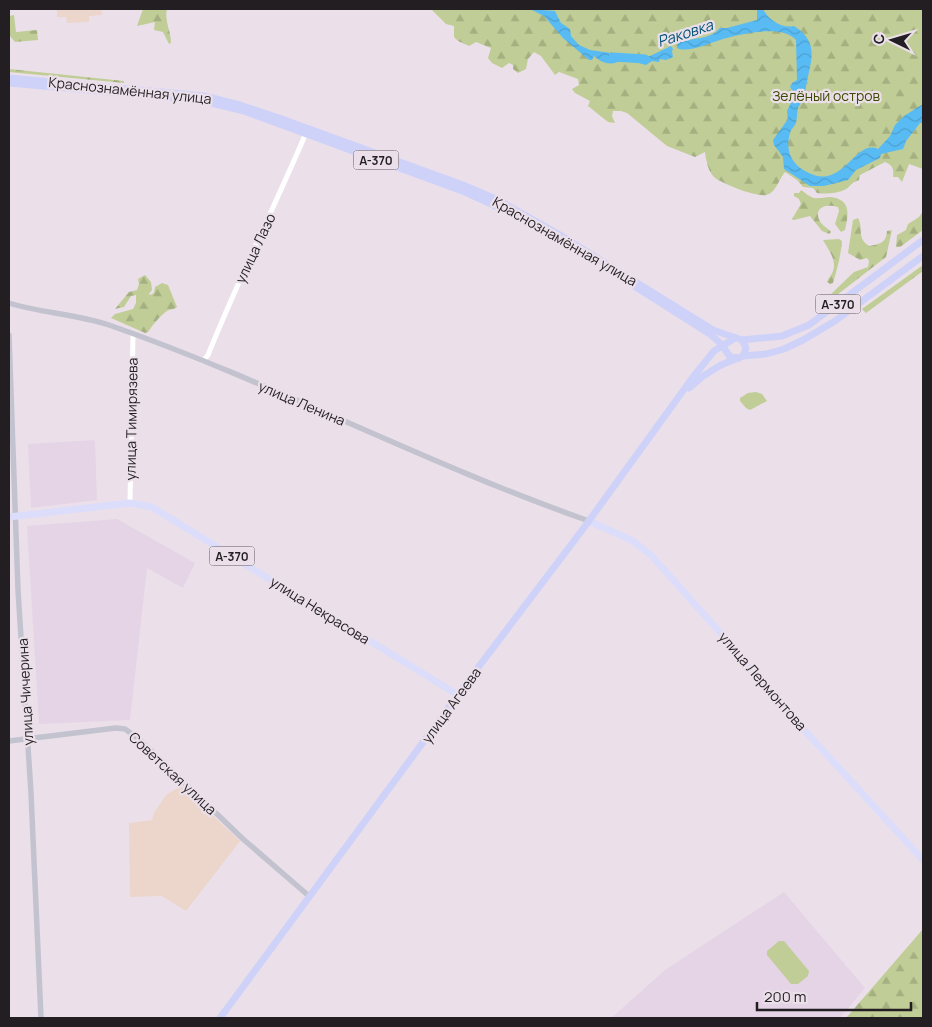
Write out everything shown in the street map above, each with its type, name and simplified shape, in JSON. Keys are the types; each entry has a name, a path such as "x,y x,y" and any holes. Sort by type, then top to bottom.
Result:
{"highway":[{"name":"Краснознамённая улица","path":"9,78 204,96 240,107 362,151 530,216 713,330 738,339"},
{"name":"Краснознамённая улица","path":"9,83 199,100 240,107 306,133 362,151"},
{"name":"Краснознамённая улица","path":"487,198 546,231 702,329 722,345"},
{"name":"А-370","path":"923,240 809,325 782,336 738,339 722,345 730,357 741,357 784,349 803,340 835,320 923,256"},
{"path":"738,339 746,344 741,357"},
{"name":"улица Агеева","path":"220,1018 714,351 722,345"},
{"name":"улица Агеева","path":"683,393 711,371 741,357"}],"main road":[{"name":"улица Ленина","path":"9,303 80,317 134,335 203,362 442,463 589,521"},
{"name":"улица Чичерина","path":"9,335 12,517 31,793 42,1018"},
{"name":"улица Некрасова","path":"12,517 130,503 152,507 458,695"},
{"name":"улица Лермонтова","path":"589,521 633,542 651,554 733,647 755,676 923,860"},
{"name":"Советская улица","path":"9,741 116,728 125,729 140,740 243,839 309,896"}],"street":[{"name":"улица Лазо","path":"203,362 306,133"},
{"name":"улица Тимирязева","path":"130,503 134,335"}],"shaded area":[{"path":"57,9 101,9 102,15 89,16 89,22 67,23 66,17 57,17"},
{"path":"95,440 97,500 31,508 28,444"},
{"path":"117,519 195,563 183,588 147,568 130,720 39,724 27,526"},
{"path":"181,786 240,841 186,911 162,896 130,897 129,823 152,820 154,813 166,795"},
{"path":"784,892 865,988 840,1018 611,1018 665,970"}],"green space":[{"path":"143,9 167,9 166,18 171,43 169,44 163,32 154,30 155,22 137,26"},
{"name":"Зелёный остров","path":"431,9 923,9 923,169 909,164 902,182 898,177 893,177 892,168 885,162 860,175 859,180 852,183 846,189 828,193 817,193 813,188 803,187 797,180 785,172 775,189 769,194 761,195 747,192 714,177 709,169 705,152 695,157 667,146 627,113 621,111 613,111 612,116 615,123 608,122 588,106 590,101 575,93 572,89 579,85 578,79 559,72 555,75 541,56 534,52 528,59 526,69 518,73 513,69 513,65 509,63 502,68 492,63 488,58 491,48 476,42 469,46 458,41 454,37 454,26 446,24"},
{"path":"14,15 16,32 37,30 38,40 15,42 9,35 9,16"},
{"path":"9,69 124,81 124,83 9,72"},
{"path":"801,190 810,197 830,197 842,201 848,213 845,230 841,232 835,224 839,211 838,207 825,206 819,210 818,214 821,223 831,232 829,234 822,231 810,216 792,219 801,204 799,199 794,196 794,193 799,193"},
{"path":"923,211 923,230 900,247 896,247 897,235 906,230 908,224 919,217"},
{"path":"858,218 861,236 869,246 882,242 887,231 892,230 886,257 833,298 831,294 854,272 868,267 869,261 867,258 860,260 848,253 853,220"},
{"path":"839,239 842,241 840,257 833,283 830,284 827,282 834,263 823,240"},
{"path":"923,265 923,271 866,313 862,309"},
{"path":"145,275 151,282 152,290 150,295 154,293 155,287 162,283 168,285 177,307 164,313 145,333 111,318 115,314 133,309 136,303 136,295 131,296 124,307 115,309 129,292 137,290 138,279"},
{"path":"756,392 762,394 767,401 750,410 740,401 740,398 748,393"},
{"path":"923,929 923,1018 846,1018"},
{"path":"779,941 784,941 809,971 808,976 798,984 791,984 767,955 767,951"}],"water":[{"path":"530,9 555,11 561,23 570,29 571,36 579,45 590,50 618,54 624,58 616,63 605,63 594,56 592,60 589,60 563,38 544,16"},
{"path":"757,9 763,9 772,20 780,25 794,26 808,39 811,46 812,54 806,95 798,108 796,123 790,132 788,146 791,157 798,166 809,173 821,176 831,175 840,170 862,150 878,149 904,116 923,104 923,123 920,123 906,141 903,149 881,154 880,158 856,170 848,180 824,186 810,186 784,169 783,157 774,145 773,140 788,119 787,111 795,94 790,87 797,80 796,40 780,32 769,31 733,36 701,47 685,50 677,48 678,43 711,35 720,28 757,20"},
{"path":"671,46 673,57 666,60 652,61 646,65 635,62 633,59 650,56"}],"waterway":[{"name":"Раковка","path":"613,57 645,59"}]}
